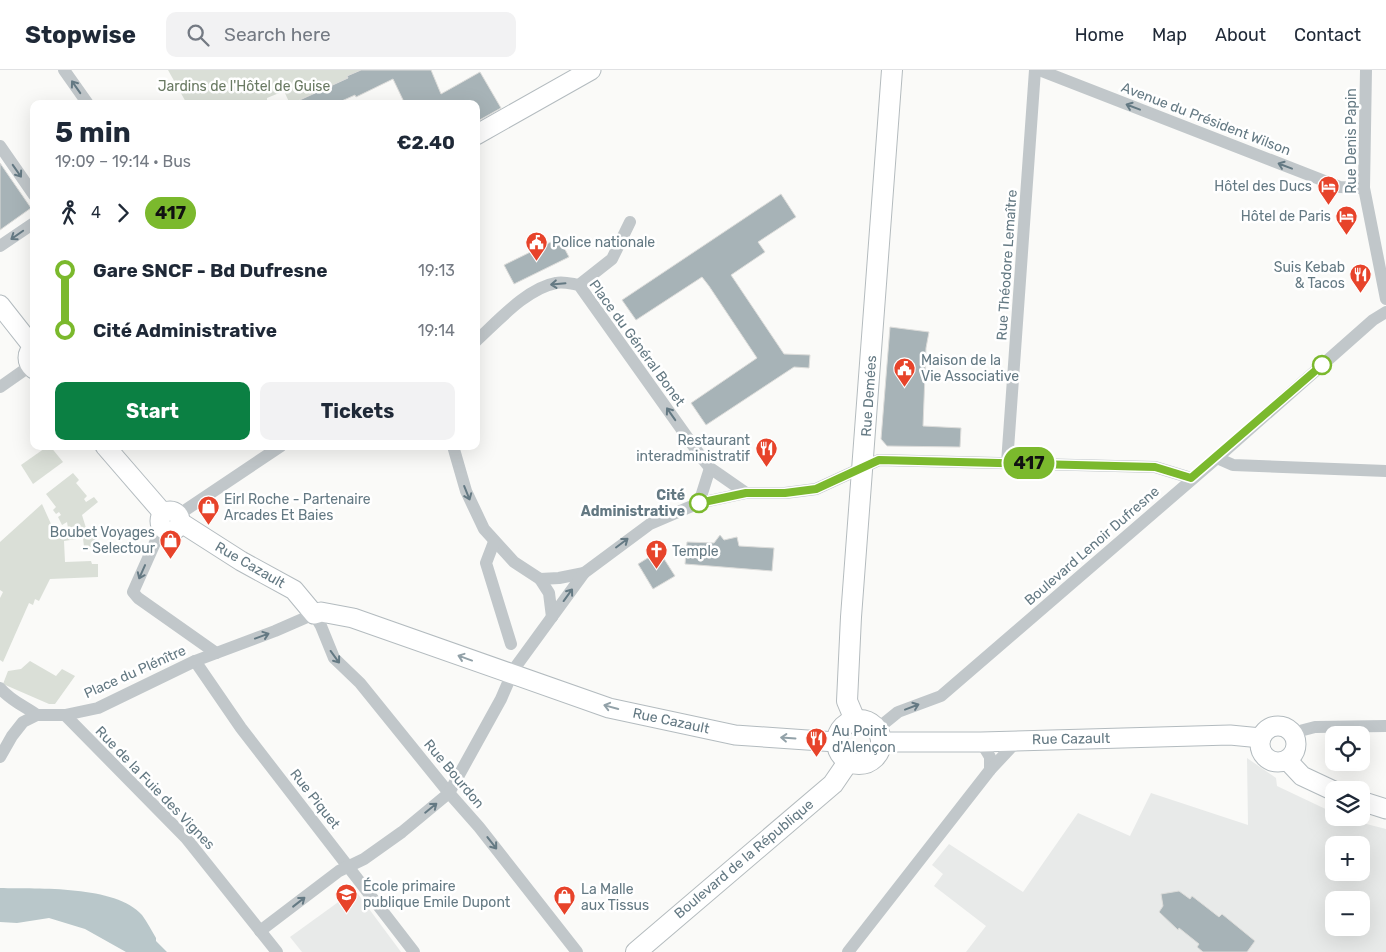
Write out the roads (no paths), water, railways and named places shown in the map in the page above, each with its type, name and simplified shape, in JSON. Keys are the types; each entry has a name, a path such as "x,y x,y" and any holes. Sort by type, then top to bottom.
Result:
{"main road":[{"name":"Rue Demées","path":"855,720 847,701 851,617 892,70"},
{"path":"855,720 868,722 879,736 880,750 871,762 856,765 848,762 839,754 836,742 842,728 848,723 855,720"},
{"name":"Boulevard de la République","path":"636,952 833,784 848,762"}],"street":[{"path":"64,70 85,100"},
{"path":"480,133 591,70"},
{"name":"Avenue du Président Wilson","path":"1037,70 1340,187 1364,188"},
{"name":"Rue Théodore Lemaître","path":"1008,463 1037,70"},
{"name":"Rue Denis Papin","path":"1366,70 1364,188 1386,299"},
{"path":"0,146 30,189"},
{"path":"580,285 612,259 630,222"},
{"path":"0,246 30,226"},
{"name":"Place du Général Bonet","path":"480,337 524,298 540,289 556,282 580,285 710,468"},
{"path":"0,305 30,343"},
{"name":"Boulevard Lenoir Dufresne","path":"879,736 898,712 941,696 1191,478 1217,458 1373,320 1386,312"},
{"path":"0,387 30,369"},
{"name":"Rue Cazault","path":"109,450 171,519 294,590 314,614 321,612 353,618 609,708 726,732 836,742"},
{"path":"216,653 138,598 134,592 171,519 275,450"},
{"path":"454,450 466,492 484,529 514,562 540,579 549,593 552,617"},
{"path":"1217,458 1233,465 1386,471"},
{"path":"260,931 339,871 364,859 402,832 449,793 501,699 511,674 584,573 650,524 699,503 746,493 785,493 816,489 879,460 1155,467 1191,478"},
{"path":"699,503 710,468 746,493"},
{"path":"494,542 486,563 511,644"},
{"path":"540,579 559,578 584,573"},
{"name":"Place du Plénître","path":"64,716 98,708 195,661 314,614"},
{"name":"Rue Bourdon","path":"314,614 322,626 334,658 360,683 479,827 577,952"},
{"name":"Rue Piquet","path":"195,661 241,728 414,952"},
{"path":"0,688 7,697 19,702 37,715"},
{"path":"0,757 12,736 23,722 37,715 64,716"},
{"name":"Rue de la Fuie des Vignes","path":"64,716 186,838 276,952"},
{"path":"1278,726 1288,729 1292,733 1295,738 1295,751 1287,760 1276,762 1266,758 1261,749 1261,738 1268,730 1278,726"},
{"path":"1292,733 1315,727 1386,726"},
{"name":"Rue Cazault","path":"879,736 981,742 1230,735 1242,738 1261,738"},
{"path":"848,952 990,770 1017,741"},
{"path":"981,742 990,757 990,770"},
{"path":"1287,760 1302,776 1325,787"},
{"path":"1370,804 1386,809"}],"place":[{"name":"Hôtel des Ducs","path":"1328,205"},
{"name":"Hôtel de Paris","path":"1347,235"},
{"name":"Police nationale","path":"536,261"},
{"name":"Suis Kebab & Tacos","path":"1361,294"},
{"name":"Maison de la Vie Associative","path":"905,387"},
{"name":"Restaurant interadministratif","path":"766,467"},
{"name":"Cité Administrative","path":"699,503"},
{"name":"Eirl Roche - Partenaire Arcades Et Baies","path":"208,526"},
{"name":"Boubet Voyages - Selectour","path":"171,559"},
{"name":"Temple","path":"656,570"},
{"name":"Au Point d'Alençon","path":"816,758"},
{"name":"École primaire publique Emile Dupont","path":"347,913"},
{"name":"La Malle aux Tissus","path":"565,916"}],"park label":[{"name":"Jardins de l'Hôtel de Guise","path":"244,86"}]}
